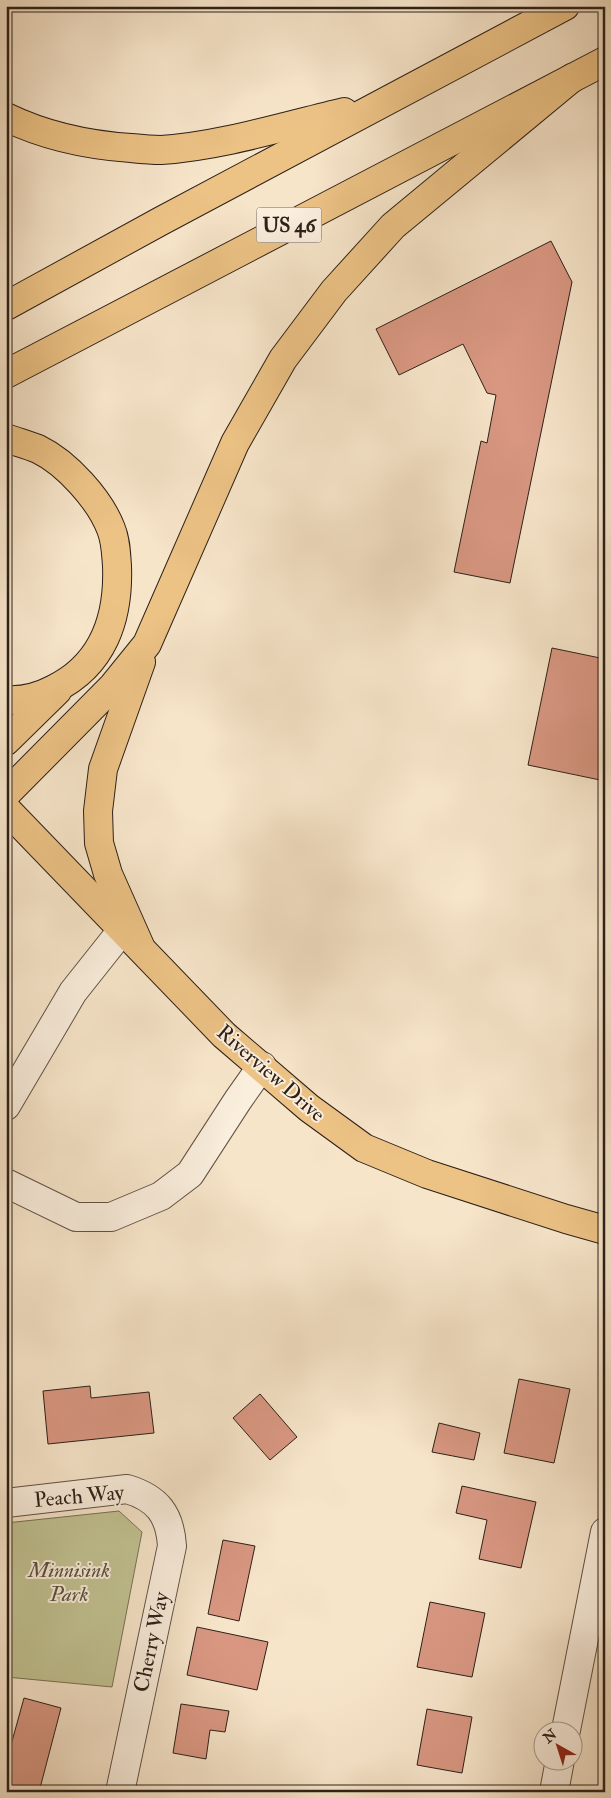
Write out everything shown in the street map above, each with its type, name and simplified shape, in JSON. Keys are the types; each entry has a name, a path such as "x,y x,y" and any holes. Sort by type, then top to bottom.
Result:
{"main road":[{"path":"6,306 565,6"},
{"name":"US 46","path":"6,374 605,61"},
{"path":"131,938 99,843 98,811 103,769 147,644 235,442 288,352 334,291 393,226 572,78"},
{"path":"6,117 26,126 76,142 160,150 235,138 382,103"},
{"path":"6,438 39,450 73,474 100,509 111,528 116,544 118,588 109,630 90,661 6,741"},
{"path":"6,794 113,686 147,644"},
{"path":"6,700 28,698 63,685"},
{"name":"Riverview Drive","path":"6,810 224,1035 309,1108 364,1148 427,1174 605,1230"}],"street":[{"path":"6,1106 73,992 131,938"},
{"path":"6,1183 76,1217 111,1217 161,1196 190,1174 262,1066"},
{"name":"Peach Way","path":"6,1502 126,1489 142,1494 149,1499"},
{"name":"Cherry Way","path":"120,1792 172,1546 171,1530 166,1519 156,1504 149,1499"},
{"path":"568,1720 605,1532"},
{"path":"554,1792 558,1770"}],"green space":[{"name":"Minnisink Park","path":"119,1511 142,1532 112,1687 6,1677 6,1523"}],"building":[{"path":"551,241 572,282 510,583 454,572 481,441 487,443 496,395 487,393 463,344 399,375 376,329"},
{"path":"552,648 605,659 605,781 528,765"},
{"path":"519,1379 570,1389 554,1463 504,1453"},
{"path":"90,1386 91,1398 149,1392 154,1433 48,1444 43,1391"},
{"path":"260,1394 297,1437 270,1460 233,1418"},
{"path":"439,1423 480,1433 474,1460 432,1452"},
{"path":"462,1486 536,1502 521,1568 479,1559 487,1520 456,1513"},
{"path":"223,1540 255,1546 239,1621 208,1614"},
{"path":"430,1602 485,1613 472,1677 417,1667"},
{"path":"197,1627 268,1642 257,1690 187,1675"},
{"path":"24,1698 61,1708 39,1792 23,1792 6,1788 6,1763"},
{"path":"181,1704 229,1711 225,1732 210,1730 206,1759 173,1753"},
{"path":"427,1709 472,1717 462,1773 417,1765"}]}
